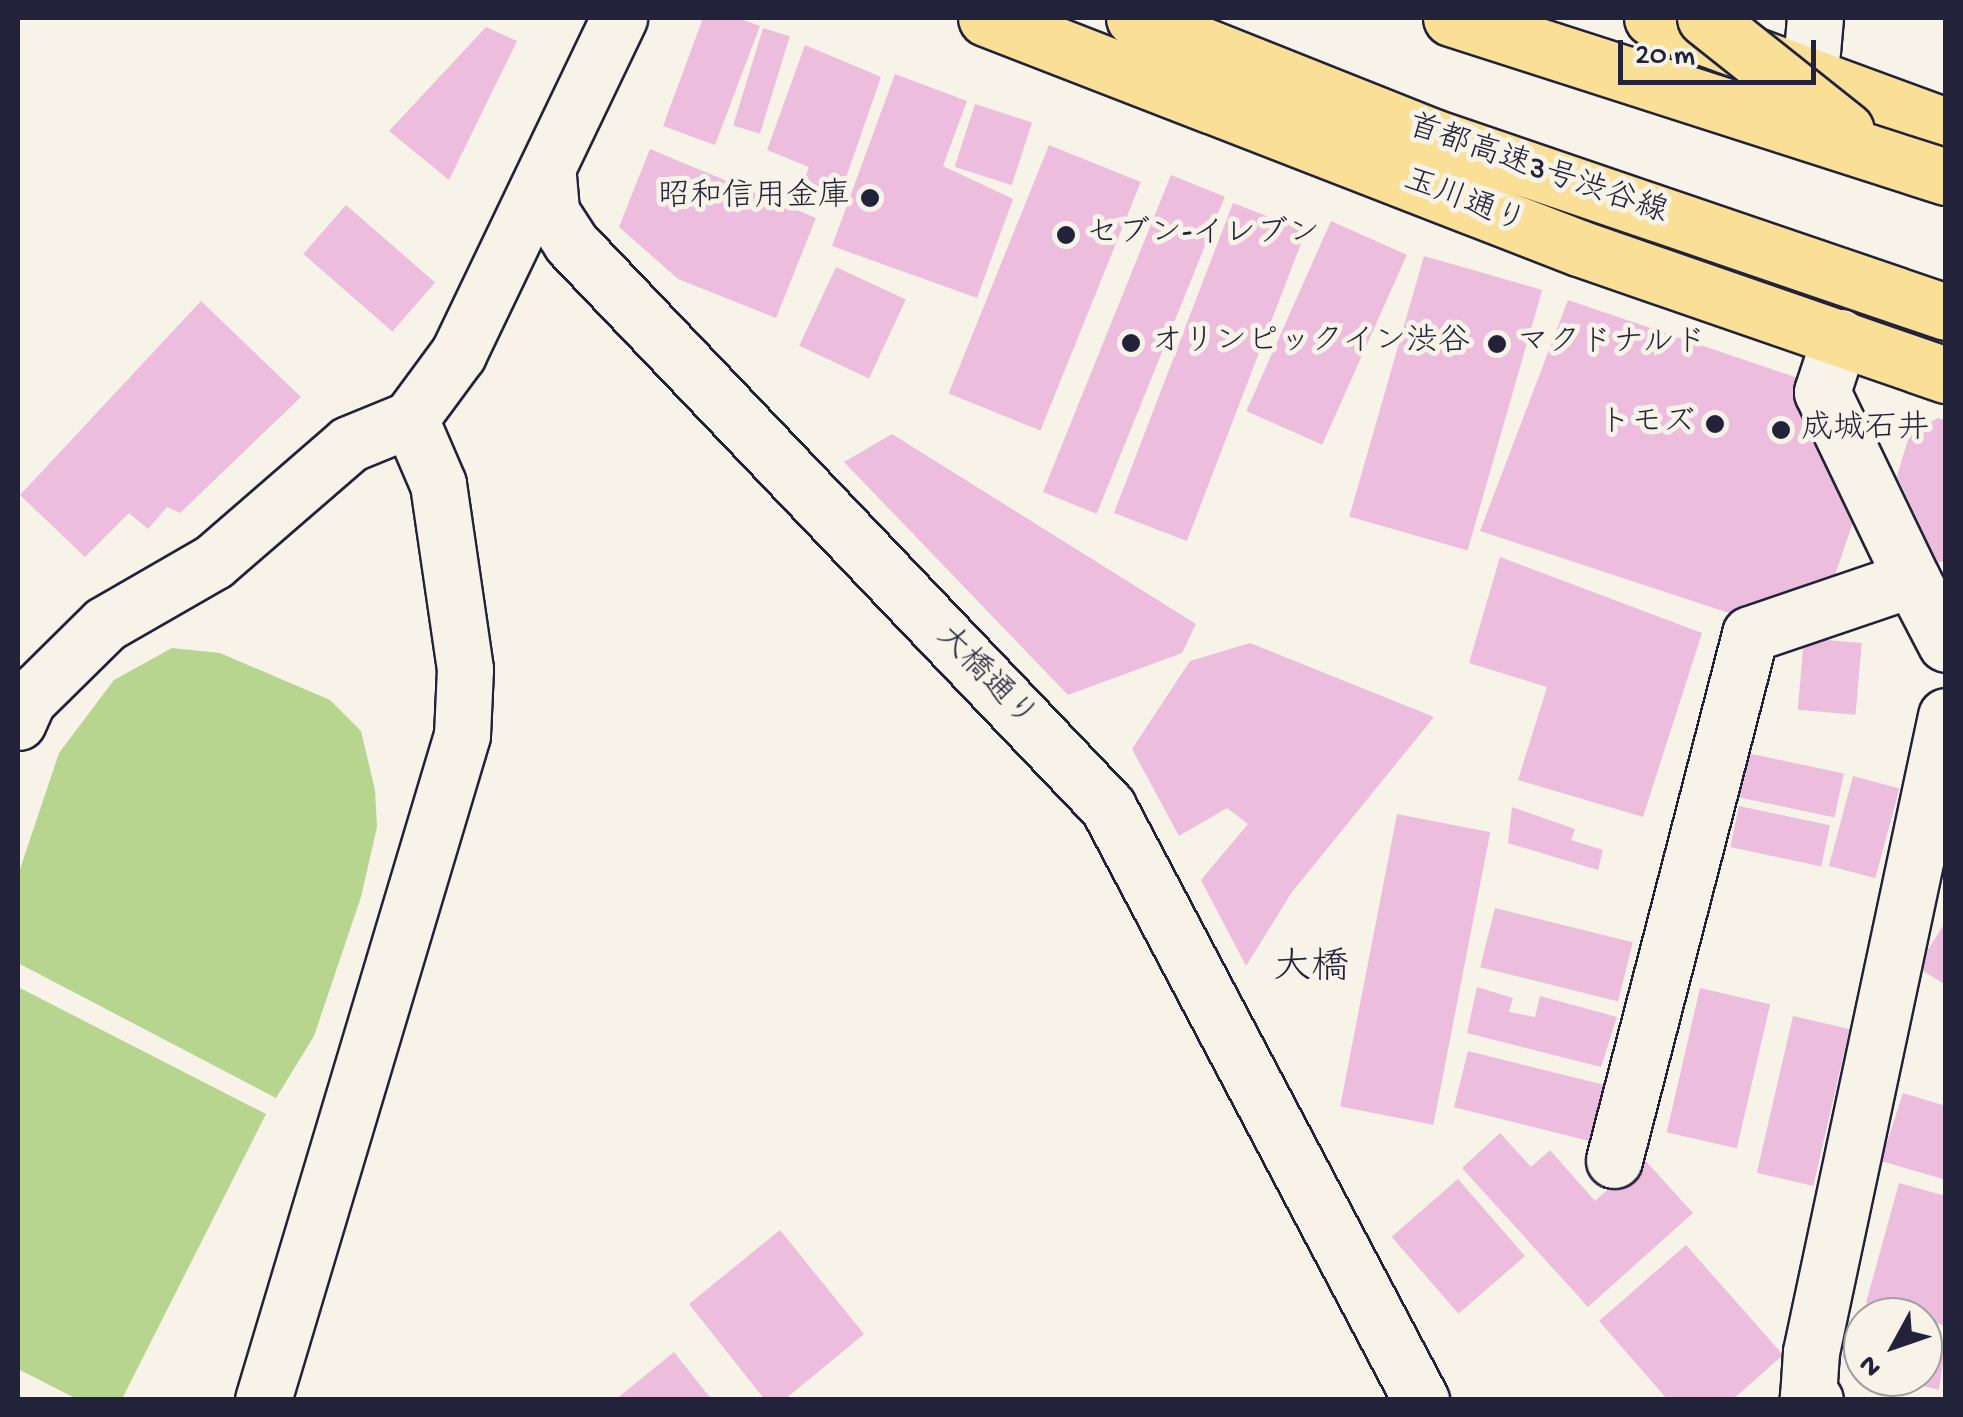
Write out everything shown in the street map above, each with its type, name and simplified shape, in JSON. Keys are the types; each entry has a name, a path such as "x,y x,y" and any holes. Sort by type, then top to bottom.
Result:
{"highway":[{"name":"玉川通り","path":"986,18 1579,248 1946,376"},
{"name":"首都高速3号渋谷線","path":"1134,18 1433,136 1946,312"},
{"path":"1451,18 1946,177"},
{"path":"1652,18 1946,126"},
{"path":"1706,18 1822,44 1946,96"},
{"path":"1706,18 1946,202"}],"street":[{"path":"18,722 28,700 105,624 213,562 348,444 410,418 458,354 548,176 620,18"},
{"name":"大橋通り","path":"548,176 550,212 571,244 1108,807 1421,1400"},
{"path":"1840,337 1822,392 1946,644"},
{"path":"262,1400 462,736 465,669 438,484 410,418"},
{"path":"1614,1160 1750,634 1912,579"},
{"path":"1815,1400 1808,1397 1812,1352 1946,716"}],"green space":[{"path":"172,648 220,653 330,700 361,731 375,790 377,827 361,897 314,1036 276,1098 18,963 18,875 59,753 114,680"},
{"path":"18,987 266,1114 122,1399 77,1399 18,1369"}],"building":[{"path":"703,18 738,18 760,26 715,145 663,126"},
{"path":"486,27 517,41 449,180 389,131"},
{"path":"763,28 790,36 760,134 733,126"},
{"path":"805,45 881,77 839,198 802,186 809,167 767,150"},
{"path":"895,74 967,101 943,166 1013,199 977,298 832,246"},
{"path":"975,104 1032,123 1012,185 955,167"},
{"path":"1049,145 1141,182 1040,431 949,393"},
{"path":"650,149 816,218 776,318 678,279 619,227"},
{"name":"オリンピックイン渋谷","path":"1171,175 1225,197 1097,514 1043,492"},
{"path":"1233,203 1306,231 1187,541 1114,513"},
{"path":"346,205 435,282 392,331 303,254"},
{"path":"1331,221 1407,255 1322,445 1246,411"},
{"path":"1424,256 1542,290 1468,550 1349,517"},
{"path":"836,267 906,300 869,378 799,346"},
{"path":"1568,300 1798,378 1854,519 1835,575 1732,614 1480,531"},
{"path":"201,301 301,397 180,513 167,507 148,529 129,513 85,557 20,495"},
{"path":"1938,418 1946,421 1946,560 1938,563 1897,476 1910,433"},
{"path":"892,434 1196,624 1182,653 1068,695 844,462"},
{"path":"1500,557 1702,633 1643,817 1518,780 1547,687 1469,663"},
{"path":"1804,638 1862,643 1856,715 1798,710"},
{"path":"1250,643 1434,717 1292,892 1246,966 1201,880 1248,824 1227,808 1179,836 1132,749 1190,661"},
{"path":"1747,753 1844,774 1834,818 1738,797"},
{"path":"1853,776 1899,788 1875,878 1829,866"},
{"path":"1739,806 1830,825 1821,866 1730,847"},
{"path":"1512,807 1575,829 1571,840 1603,850 1598,870 1508,843"},
{"path":"1397,814 1490,832 1433,1125 1340,1107"},
{"path":"1495,908 1633,942 1618,1002 1480,967"},
{"path":"1946,921 1946,985 1917,967"},
{"path":"1477,987 1513,998 1509,1012 1535,1017 1540,996 1617,1017 1601,1067 1467,1033"},
{"path":"1700,988 1770,1004 1737,1148 1667,1132"},
{"path":"1793,1016 1850,1029 1813,1186 1757,1173"},
{"path":"1468,1051 1610,1086 1596,1143 1454,1107"},
{"path":"1903,1093 1946,1106 1946,1180 1881,1161"},
{"path":"1500,1133 1531,1167 1550,1150 1595,1201 1643,1158 1693,1213 1588,1307 1462,1168"},
{"path":"1458,1179 1525,1256 1459,1314 1392,1237"},
{"path":"1899,1183 1946,1196 1946,1326 1943,1297 1868,1297"},
{"path":"780,1230 864,1334 784,1400 765,1400 689,1304"},
{"path":"1686,1245 1783,1355 1732,1400 1668,1400 1599,1321"},
{"path":"674,1352 712,1400 615,1400"}],"place":[{"name":"昭和信用金庫","path":"870,198"},
{"name":"セブン-イレブン","path":"1066,235"},
{"name":"オリンピックイン渋谷","path":"1131,343"},
{"name":"マクドナルド","path":"1497,344"},
{"name":"トモズ","path":"1715,424"},
{"name":"成城石井","path":"1781,430"}],"district":[{"name":"大橋","path":"1311,971"}]}
